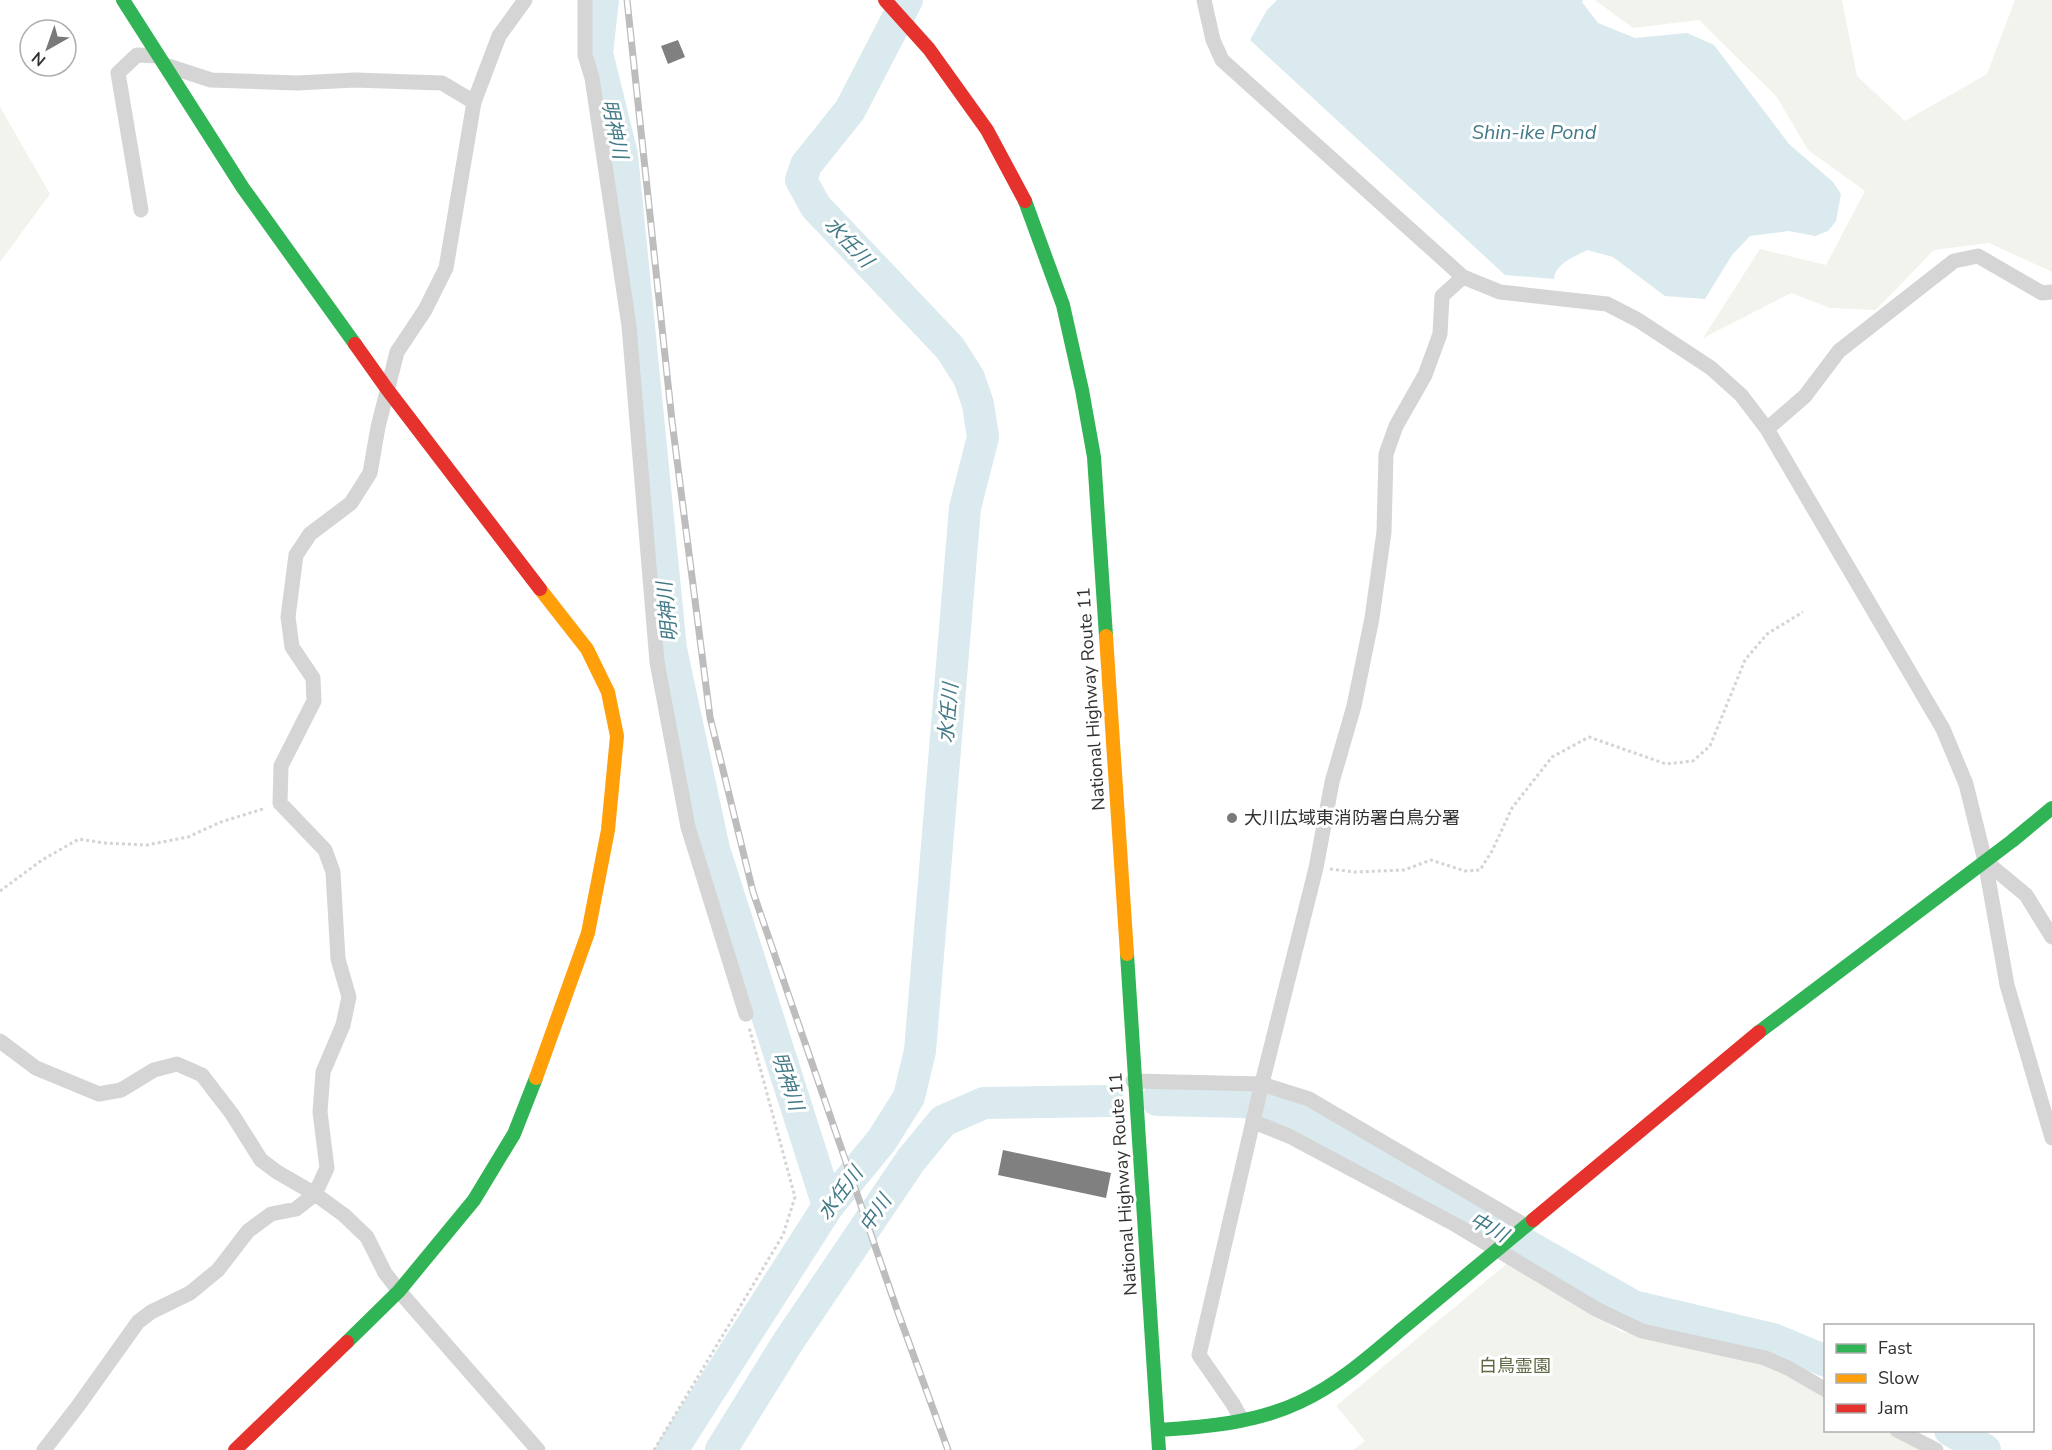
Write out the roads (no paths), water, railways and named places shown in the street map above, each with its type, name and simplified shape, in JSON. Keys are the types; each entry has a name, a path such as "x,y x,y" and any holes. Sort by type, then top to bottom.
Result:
{"main road":[{"path":"123,0 243,188 387,389 587,649 608,692 617,736 608,830 588,933 536,1081 514,1134 474,1200 399,1291 235,1450"},
{"name":"National Highway Route 11","path":"886,0 929,49 987,130 1023,196 1064,305 1082,390 1094,457 1133,1081 1159,1450"},
{"path":"1158,1430 1191,1428 1242,1420 1278,1411 1317,1394 1352,1370 1785,1011 2052,808"}],"street":[{"path":"44,1450 138,1322 197,1288 218,1270 248,1231 270,1214 296,1209 315,1194 327,1168 320,1112 323,1072 343,1025 349,996 338,959 333,872 325,850 280,803 281,766 314,701 313,678 292,647 288,617 296,555 310,534 351,503 370,473 378,427 397,352 425,310 446,268 474,102 500,36 525,0"},
{"path":"585,0 585,56 592,78 629,326 657,662 688,827 746,1014"},
{"path":"1204,0 1213,40 1222,60 1463,277 1500,292 1607,303 1638,320 1711,368 1741,395 1767,429 1943,729 1966,784 1985,861 2007,985 2047,1107 2052,1138"},
{"path":"141,210 118,73 137,55 162,60 211,80 297,83 356,80 442,83 474,102"},
{"path":"1767,429 1805,396 1839,351 1954,261 1978,256 2042,293 2052,292"},
{"path":"1242,1420 1199,1355 1261,1088 1316,868 1332,782 1354,706 1372,618 1384,532 1386,454 1396,426 1425,375 1440,334 1442,296 1463,277"},
{"path":"1985,861 2026,895 2052,937"},
{"path":"0,1041 36,1068 99,1094 121,1090 154,1070 177,1064 202,1076 232,1114 261,1160 344,1215 367,1237 385,1273 399,1291 538,1450"},
{"path":"1133,1081 1261,1088 1309,1099 1526,1226"},
{"path":"1254,1122 1289,1136 1456,1225 1596,1309 1642,1331 1765,1358 1824,1389"},
{"path":"1900,1432 1936,1450"}],"water":[{"name":"Shin-ike Pond","path":"1277,0 1583,0 1582,2 1598,23 1635,38 1687,33 1714,45 1789,144 1833,182 1841,194 1836,221 1828,231 1815,236 1789,231 1750,236 1732,255 1705,299 1665,296 1613,257 1587,250 1562,265 1555,273 1554,279 1505,275 1250,40 1267,10"}],"waterway":[{"name":"明神川","path":"603,0 597,53 622,155 671,649 714,849 828,1206"},
{"name":"水任川","path":"672,1450 828,1206 882,1140 909,1097 920,1051 965,508 983,437 978,404 969,378 950,348 816,207 801,180 806,165 850,110 907,0"},
{"name":"中川","path":"1157,1100 1244,1102 1293,1112 1372,1163 1488,1223 1633,1306 1773,1339 1824,1360"},
{"name":"中川","path":"721,1450 788,1342 911,1160 943,1121 984,1103 1108,1101"},
{"name":"中川","path":"1954,1432 1985,1450"}],"railway":[{"path":"627,0 672,421 710,717 753,892 896,1307 948,1450"}],"place":[{"name":"大川広域東消防署白鳥分署","path":"1232,818"}],"park label":[{"name":"白鳥霊園","path":"1515,1366"}]}
